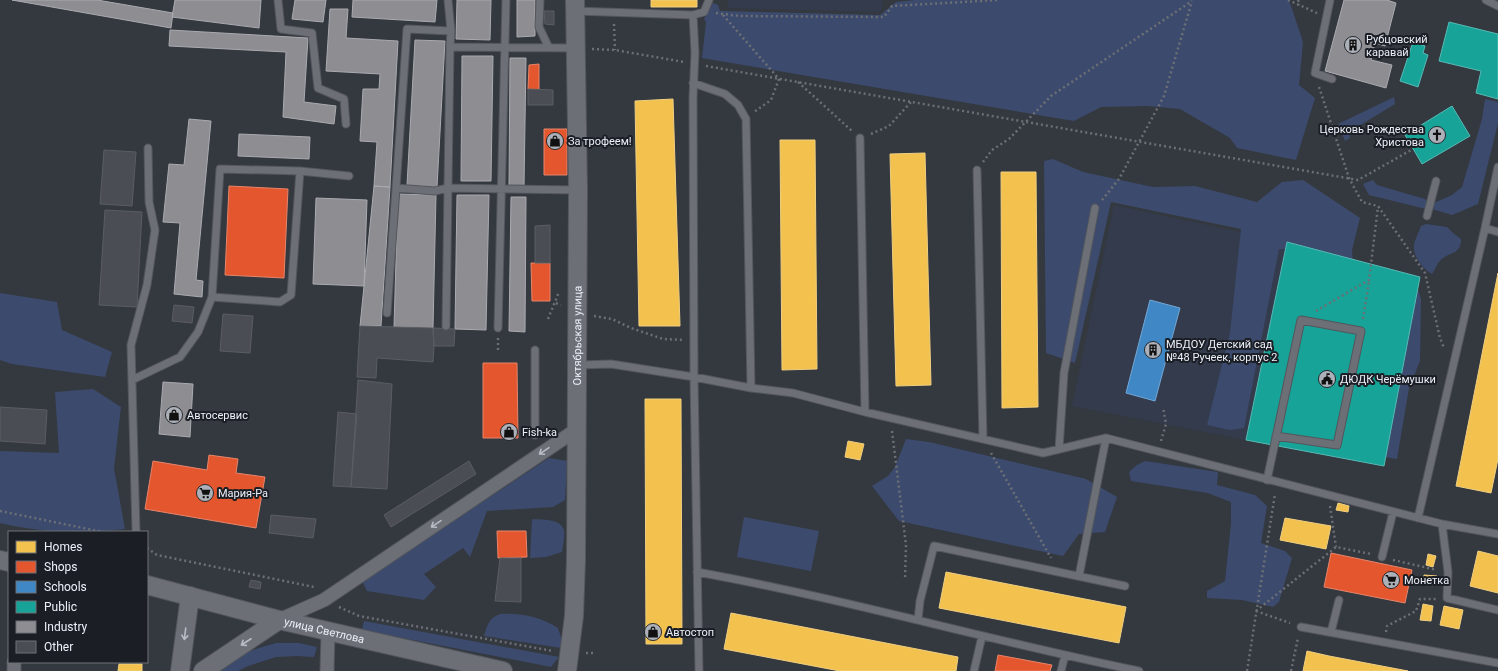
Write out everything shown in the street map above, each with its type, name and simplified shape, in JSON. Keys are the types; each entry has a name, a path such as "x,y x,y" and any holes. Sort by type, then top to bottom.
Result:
{"main road":[{"name":"Октябрьская улица","path":"567,671 570,652 576,560 578,190 575,6"},
{"name":"улица Светлова","path":"148,585 279,620 309,626 468,667 504,671"},
{"path":"180,671 190,596"},
{"path":"203,671 279,620"}],"street":[{"path":"279,620 324,600 576,430"},
{"path":"327,671 328,632"}],"lane":[{"path":"278,0 281,29 312,33 318,88 344,99 346,124"},
{"path":"446,326 451,31 448,0"},
{"path":"498,328 506,0"},
{"path":"540,0 539,27 549,48"},
{"path":"575,6 693,14 704,12 709,0"},
{"path":"1330,0 1315,73 1332,79"},
{"path":"1486,0 1498,6"},
{"path":"693,14 695,64 694,376 699,671"},
{"path":"386,313 407,28 451,31"},
{"path":"450,47 575,48"},
{"path":"694,83 725,94 738,105 746,119 751,388"},
{"path":"860,138 865,412"},
{"path":"136,531 131,345 147,285 154,230 149,202 148,148"},
{"path":"1418,518 1498,167"},
{"path":"132,380 180,357 198,332 212,297 220,169 300,171 350,176"},
{"path":"977,170 983,439"},
{"path":"212,297 280,302 292,295 300,171"},
{"path":"1427,216 1436,181"},
{"path":"396,188 435,191 448,188 578,190"},
{"path":"1059,450 1064,373 1095,208"},
{"path":"1485,228 1498,232"},
{"path":"1267,480 1276,436 1301,320 1361,331 1338,446 1276,436"},
{"path":"535,350 535,435"},
{"path":"578,365 611,364 694,376 751,388 793,393 865,412 1043,453 1106,438 1393,512 1442,524 1498,534"},
{"path":"1079,576 1106,438"},
{"path":"1382,557 1393,512"},
{"path":"1442,524 1448,572 1447,598 1498,610"},
{"path":"918,620 920,601 934,546 1125,586"},
{"path":"697,572 918,620 1139,671"},
{"path":"1331,632 1339,600"},
{"path":"1301,627 1498,663"},
{"path":"974,671 982,636"},
{"path":"1061,671 1066,655"}],"path":[{"path":"704,12 739,16 884,17 892,6 998,0"},
{"path":"977,170 992,150 1009,139 1051,96 1192,0"},
{"path":"1095,208 1119,179 1164,96 1192,0"},
{"path":"1288,0 1326,17"},
{"path":"1298,0 1301,6"},
{"path":"723,14 779,79"},
{"path":"575,48 615,50 1349,178 1359,179 1413,149"},
{"path":"1315,73 1349,178 1362,202 1378,206 1425,273 1440,338 1453,368"},
{"path":"746,119 772,100 779,79"},
{"path":"797,82 860,138 889,126 911,102"},
{"path":"1361,331 1378,206"},
{"path":"1301,320 1369,280"},
{"path":"548,319 560,290"},
{"path":"577,313 612,319 631,328 663,339 694,341"},
{"path":"1158,452 1166,424 1163,407"},
{"path":"891,418 906,545 905,579"},
{"path":"983,439 1060,572"},
{"path":"1247,671 1277,482"},
{"path":"1330,496 1336,547"},
{"path":"0,511 98,531"},
{"path":"1256,611 1336,547"},
{"path":"1336,547 1422,568 1448,572"},
{"path":"148,549 156,555 276,579"},
{"path":"1384,642 1388,626 1416,611 1420,599 1447,598"},
{"path":"324,600 359,616 546,651 595,653"},
{"path":"1256,611 1301,627 1291,671"}],"shaded area":[{"path":"728,0 883,0 881,12 728,8"},
{"path":"915,0 1289,0 1303,42 1299,85 1315,98 1296,160 1237,148 1230,138 1180,109 1147,106 1101,107 1074,121 702,58 706,22 704,19 713,3 718,5 720,11 880,15 896,2"},
{"path":"1394,97 1395,104 1349,132 1350,138 1345,141 1338,124"},
{"path":"1485,99 1498,102 1498,123 1478,204 1452,215 1432,209 1434,203 1452,195 1462,187 1482,119"},
{"path":"1053,159 1083,172 1153,187 1195,186 1257,202 1282,182 1303,180 1360,218 1352,250 1353,265 1415,280 1421,299 1420,361 1409,388 1397,459 1377,456 1295,249 1279,249 1244,428 1230,430 1207,425 1230,333 1241,229 1111,202 1075,363 1046,353 1044,161"},
{"path":"1373,180 1377,185 1425,199 1428,202 1426,209 1369,195 1363,184"},
{"path":"1114,205 1287,242 1246,440 1072,406"},
{"path":"1426,224 1447,227 1461,239 1461,244 1457,250 1441,259 1432,274 1419,262 1414,249 1421,226"},
{"path":"0,293 57,302 62,330 112,352 105,377 12,364 0,360"},
{"path":"93,389 121,407 114,468 125,529 104,531 47,531 0,523 0,451 59,453 55,392"},
{"path":"906,439 929,442 1086,479 1117,497 1105,532 1079,534 1063,556 899,521 872,486 888,476 895,467"},
{"path":"549,458 567,461 565,500 553,507 487,511 470,557 463,548 424,574 436,587 424,600 367,591 362,581"},
{"path":"1145,461 1218,472 1217,485 1255,495 1267,506 1261,543 1285,551 1292,558 1279,602 1273,607 1242,600 1207,598 1207,591 1225,581 1231,523 1231,502 1208,493 1131,481 1129,472 1137,465"},
{"path":"744,517 819,531 811,571 737,557"},
{"path":"532,519 550,520 559,523 562,526 564,530 564,541 562,552 546,557 530,558"},
{"path":"500,614 530,616 551,624 558,628 562,641 561,648 484,636 489,622"},
{"path":"364,621 559,657 551,667 362,630"},
{"path":"276,643 299,643 317,647 314,657 276,657 248,666 238,671 213,671 228,661 243,654"}],"building: Homes":[{"path":"651,0 697,0 697,7 651,7"},
{"path":"673,99 680,326 639,326 635,101"},
{"path":"780,140 815,140 817,369 782,370"},
{"path":"925,153 931,385 896,386 890,154"},
{"path":"1001,172 1036,172 1038,407 1002,408"},
{"path":"1498,273 1498,459 1491,493 1456,486"},
{"path":"645,399 681,399 682,644 646,644"},
{"path":"848,441 864,444 860,460 845,457"},
{"path":"1338,503 1349,506 1348,512 1336,510"},
{"path":"1285,518 1331,526 1326,549 1280,540"},
{"path":"1478,551 1498,556 1498,593 1470,586"},
{"path":"1428,554 1436,556 1433,567 1426,565"},
{"path":"946,572 1126,607 1119,643 939,608"},
{"path":"1424,575 1437,576 1436,585 1423,583"},
{"path":"1423,604 1433,606 1431,621 1420,620"},
{"path":"1444,606 1463,610 1459,629 1440,625"},
{"path":"731,613 958,657 956,671 840,671 724,649"},
{"path":"1307,651 1329,656 1408,671 1303,671"},
{"path":"119,664 142,664 142,671 118,671"}],"building: Shops":[{"path":"539,64 539,90 528,89 529,65"},
{"name":"За трофеем!","path":"544,129 567,129 567,175 544,175"},
{"path":"229,186 288,189 284,278 225,275"},
{"path":"531,263 550,263 550,301 532,301"},
{"path":"483,363 517,363 518,438 483,438"},
{"name":"Мария-Ра","path":"209,455 238,459 236,473 265,477 256,528 145,509 153,461 207,470"},
{"path":"497,531 526,531 527,557 498,558"},
{"path":"1331,553 1412,570 1405,603 1324,587"},
{"path":"998,655 1052,665 1050,671 995,671"}],"building: Schools":[{"name":"МБДОУ Детский сад №48 Ручеек, корпус 2","path":"1150,300 1180,308 1155,401 1126,393"}],"building: Public":[{"path":"1449,22 1498,34 1498,99 1476,93 1481,71 1439,61"},
{"path":"1413,42 1425,46 1423,53 1428,55 1418,87 1400,81"},
{"name":"Церковь Рождества Христова","path":"1452,106 1470,136 1422,164 1405,135"},
{"path":"1287,242 1420,277 1384,466 1246,440"}],"building: Industry":[{"path":"12,0 97,0 173,13 171,28"},
{"path":"175,0 261,0 259,28 172,17"},
{"path":"295,0 326,0 323,22 292,19"},
{"path":"353,0 437,0 435,22 352,17"},
{"path":"457,0 491,0 490,40 456,39"},
{"path":"517,0 535,0 535,36 517,37"},
{"name":"Рубцовский каравай","path":"1344,0 1387,0 1396,3 1385,46 1375,43 1371,60 1392,65 1386,88 1325,71"},
{"path":"330,9 348,9 346,38 398,41 390,187 374,186 377,142 360,141 363,89 379,89 380,74 326,71"},
{"path":"170,30 308,38 304,102 336,106 334,124 283,117 286,52 169,46"},
{"path":"415,40 445,41 437,187 407,185"},
{"path":"462,56 493,56 491,181 461,181"},
{"path":"510,58 526,58 524,186 509,186"},
{"path":"189,119 211,121 196,280 203,281 202,297 174,294 180,223 163,222 169,164 184,165"},
{"path":"239,134 310,137 309,159 238,156"},
{"path":"374,186 390,187 381,326 360,326"},
{"path":"398,194 436,195 433,328 394,327"},
{"path":"457,195 489,195 486,330 455,329"},
{"path":"511,197 526,197 525,332 509,331"},
{"path":"316,198 367,200 364,286 313,284"},
{"path":"163,382 193,384 190,437 159,434"}],"building: Other":[{"path":"544,11 554,11 554,25 545,24"},
{"path":"528,89 553,90 553,105 528,105"},
{"path":"104,150 136,152 132,206 100,204"},
{"path":"105,210 142,212 137,307 99,305"},
{"path":"550,225 550,263 535,263 535,226"},
{"path":"174,305 194,307 192,323 172,321"},
{"path":"223,314 253,316 250,353 220,351"},
{"path":"360,326 433,328 433,362 377,358 376,378 357,377"},
{"path":"433,328 455,329 454,346 434,346"},
{"path":"358,380 392,384 387,489 351,487"},
{"path":"0,407 47,410 45,444 0,441"},
{"path":"338,412 357,414 351,487 333,486"},
{"path":"469,461 476,474 391,527 384,515"},
{"path":"271,515 316,519 313,538 269,533"},
{"path":"500,558 521,558 521,602 495,601"},
{"path":"251,580 261,582 260,589 249,587"}],"place":[{"name":"Рубцовский каравай","path":"1353,45"},
{"name":"Церковь Рождества Христова","path":"1437,135"},
{"name":"За трофеем!","path":"555,141"},
{"name":"МБДОУ Детский сад №48 Ручеек, корпус 2","path":"1153,350"},
{"name":"ДЮДК Черёмушки","path":"1327,379"},
{"name":"Автосервис","path":"174,415"},
{"name":"Fish-ka","path":"509,432"},
{"name":"Мария-Ра","path":"205,493"},
{"name":"Монетка","path":"1391,580"},
{"name":"Автостоп","path":"653,632"}]}
